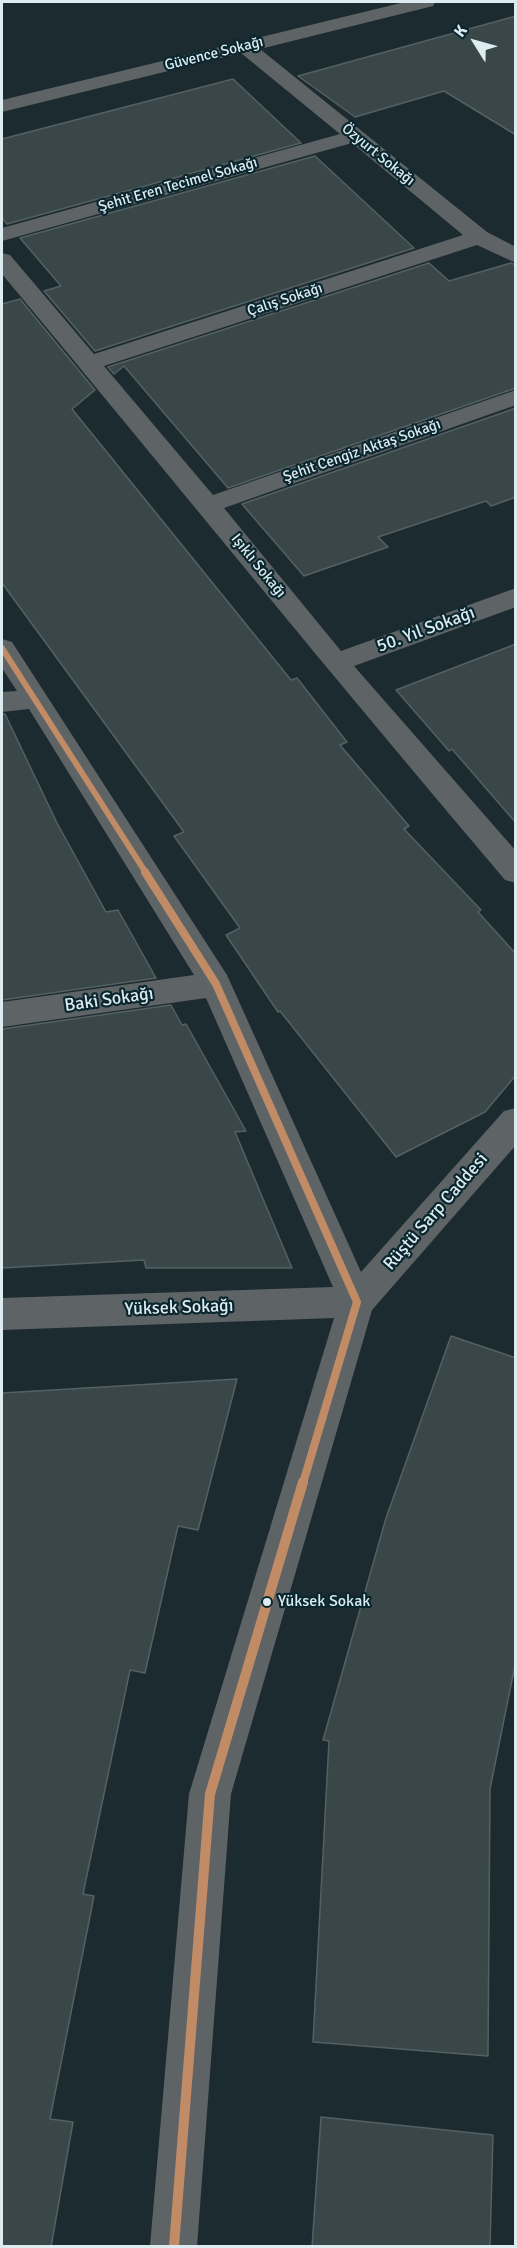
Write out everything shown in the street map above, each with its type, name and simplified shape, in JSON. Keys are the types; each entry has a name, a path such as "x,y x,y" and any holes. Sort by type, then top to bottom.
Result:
{"street":[{"name":"Güvence Sokağı","path":"2,106 426,2"},
{"name":"Özyurt Sokağı","path":"246,47 479,237 516,256"},
{"name":"Şehit Eren Tecimel Sokağı","path":"2,235 355,136"},
{"name":"Çalış Sokağı","path":"90,363 479,237"},
{"name":"Işıklı Sokağı","path":"2,260 208,505 336,663 516,872"},
{"name":"Şehit Cengiz Aktaş Sokağı","path":"208,505 516,397"},
{"name":"50. Yıl Sokağı","path":"336,663 516,597"},
{"path":"2,648 36,698 216,984 357,1302 210,1794 174,2247"},
{"path":"2,702 36,698"},
{"name":"Baki Sokağı","path":"2,1015 216,984"},
{"name":"Rüştü Sarp Caddesi","path":"357,1302 516,1121"},
{"name":"Yüksek Sokağı","path":"2,1314 357,1302"}],"building":[{"path":"516,16 516,135 444,91 355,117 298,76"},
{"path":"233,79 301,143 7,224 2,218 2,139"},
{"path":"315,156 414,248 95,351 44,291 61,286 20,238"},
{"path":"429,263 449,281 511,263 516,265 516,388 228,488 124,366 114,374 108,367"},
{"path":"20,299 95,390 72,409 291,680 297,678 347,742 340,745 409,826 404,829 481,910 478,912 516,954 516,1075 485,1112 396,1157 280,1011 278,1012 226,935 240,928 174,836 184,832 2,583 2,304"},
{"path":"516,408 516,497 491,506 486,501 378,537 388,547 304,576 242,504"},
{"path":"516,644 516,823 452,749 449,751 396,690"},
{"path":"2,714 5,714 57,823 106,912 118,910 156,978 2,1000"},
{"path":"171,1005 182,1025 186,1024 246,1131 235,1132 292,1268 146,1268 144,1260 2,1268 2,1029"},
{"path":"451,1336 516,1358 516,1660 490,1789 488,2056 313,2042 329,1741 323,1740 386,1518"},
{"path":"237,1379 198,1530 178,1526 145,1673 130,1670 83,1894 94,1896 50,2119 73,2122 51,2247 2,2247 2,1393"},
{"path":"321,2117 493,2135 490,2247 312,2247"}],"transit line":[{"path":"2,648 36,698 216,984 357,1302 210,1794 174,2246"}],"place":[{"name":"Yüksek Sokak","path":"267,1602"}]}
